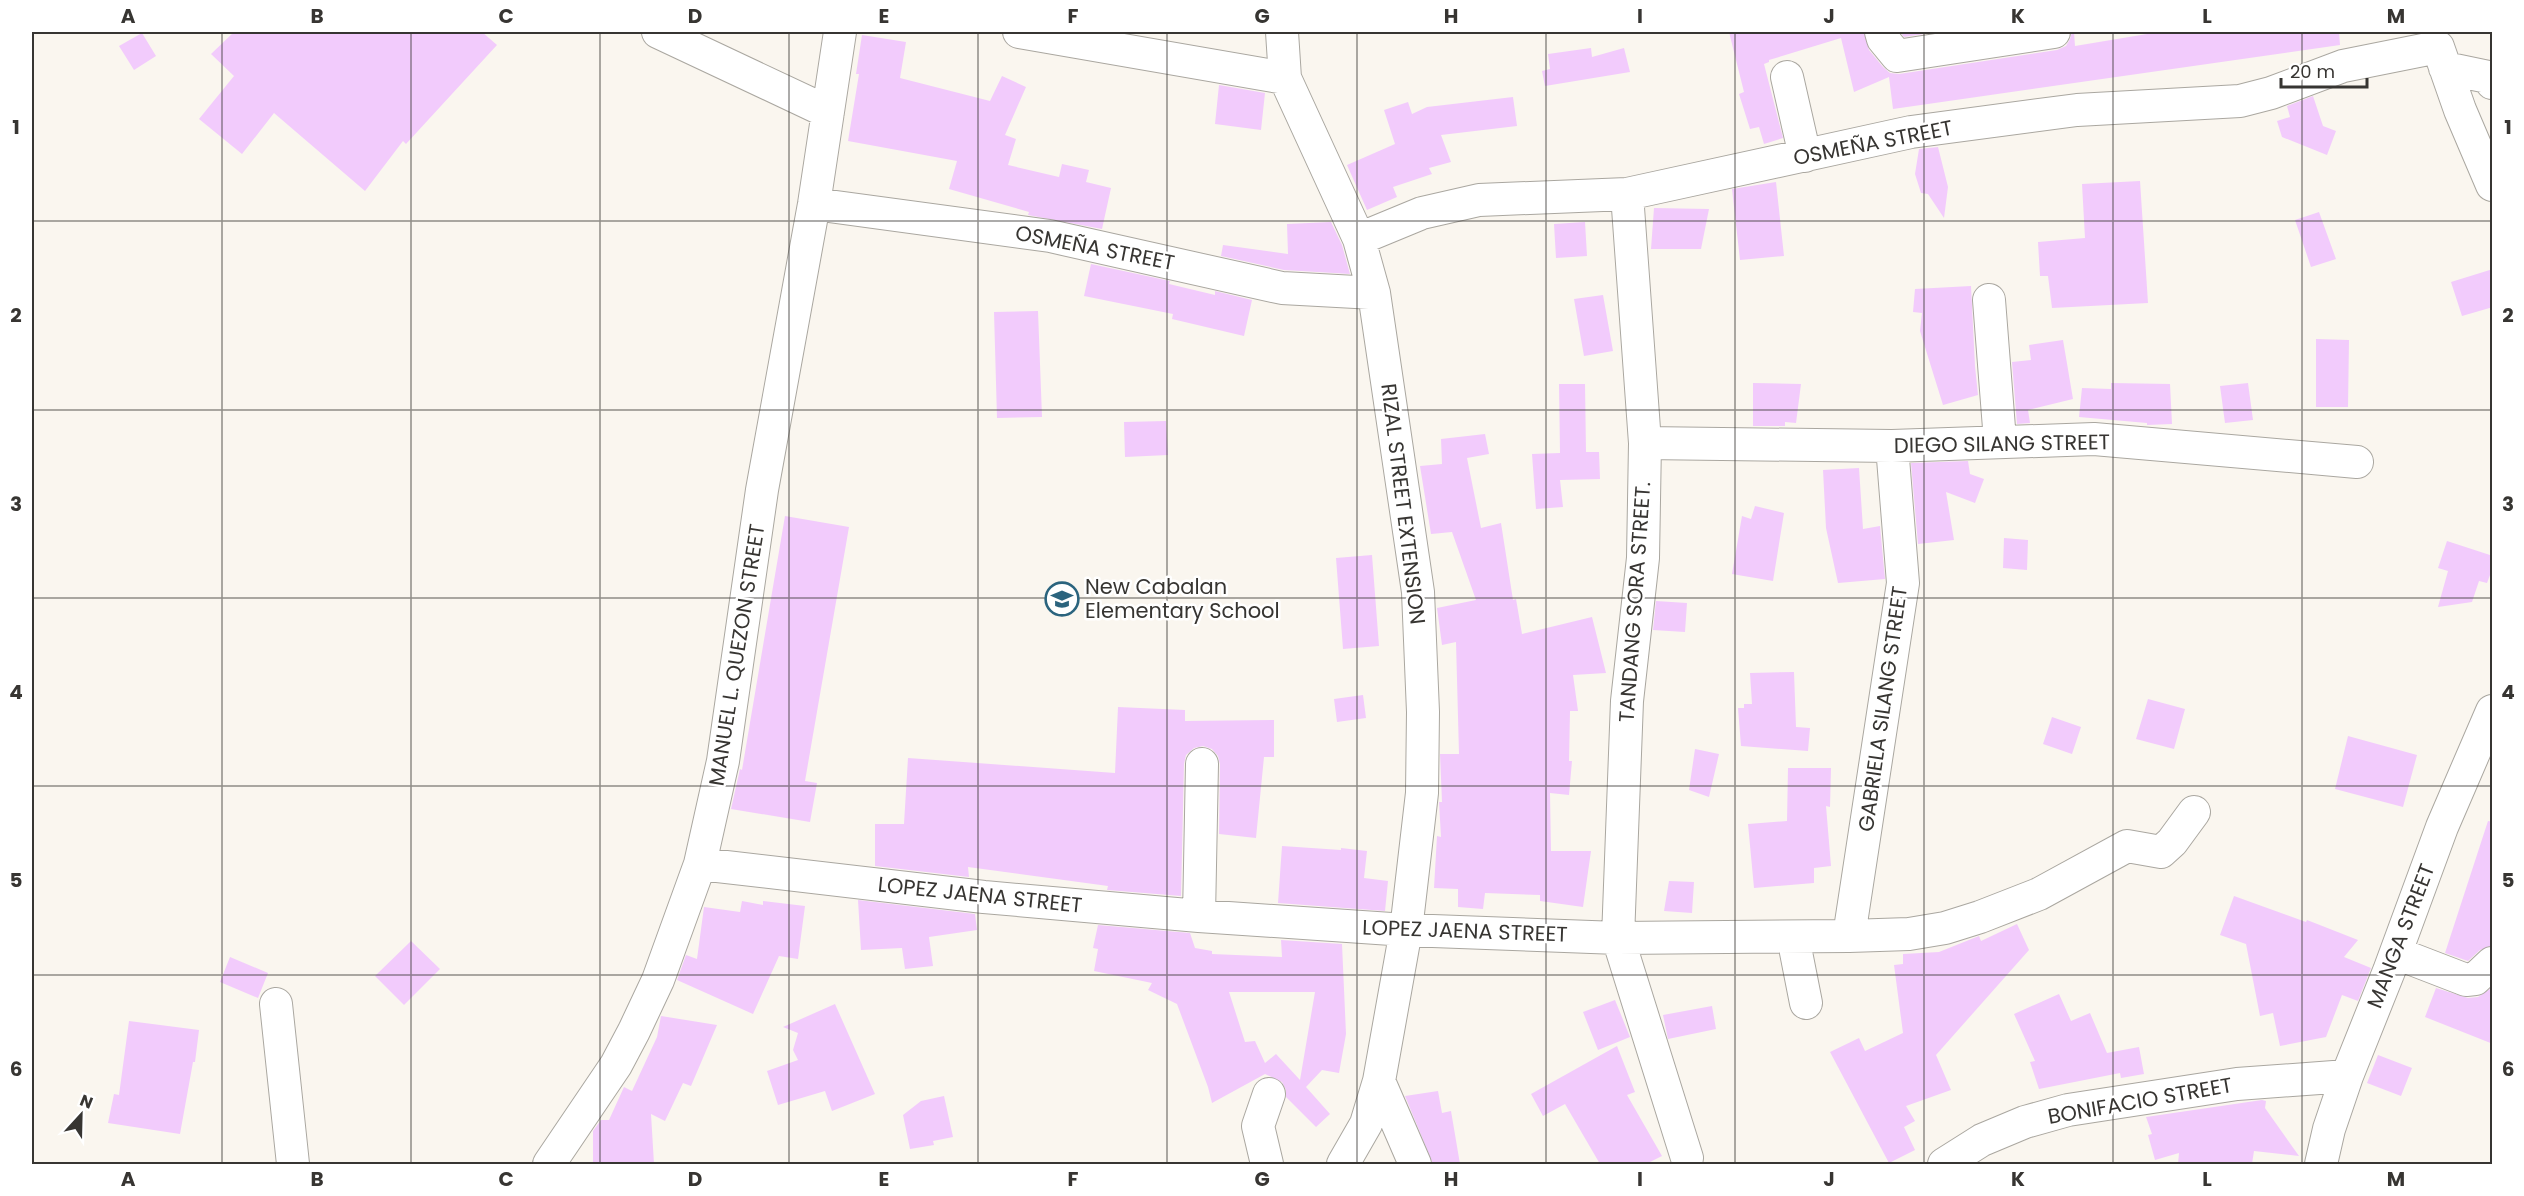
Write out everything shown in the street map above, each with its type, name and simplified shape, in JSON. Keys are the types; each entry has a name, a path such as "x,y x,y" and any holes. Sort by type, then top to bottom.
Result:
{"street":[{"path":"658,32 715,46 828,112"},
{"name":"MANUEL L. QUEZON STREET","path":"549,1164 616,1065 634,1031 658,980 700,864 723,761 762,490 814,204 840,32"},
{"path":"1019,32 1285,78"},
{"name":"RIZAL STREET EXTENSION","path":"1282,32 1285,78 1359,239 1374,293 1418,592 1423,712 1422,793 1406,930 1379,1081 1366,1124 1343,1164"},
{"path":"1881,32 1883,39 1897,56 2054,32"},
{"path":"2440,49 2488,77 2493,83"},
{"path":"2440,49 2493,185"},
{"name":"OSMEÑA STREET","path":"1359,239 1422,213 1479,200 1627,194 1911,132 2076,110 2240,101 2271,93 2343,66 2440,49"},
{"path":"1787,77 1805,156"},
{"name":"TANDANG SORA STREET.","path":"1627,194 1645,443 1643,558 1628,701 1618,938 1687,1158"},
{"name":"OSMEÑA STREET","path":"814,204 1050,236 1282,288 1374,293"},
{"path":"1989,300 2000,441"},
{"name":"DIEGO SILANG STREET","path":"1645,443 1892,446 2094,439 2357,462"},
{"name":"GABRIELA SILANG STREET","path":"1849,936 1903,583 1892,446"},
{"name":"MANGA STREET","path":"2321,1164 2347,1076 2396,953 2442,827 2493,711"},
{"path":"1199,916 1202,764"},
{"name":"LOPEZ JAENA STREET","path":"700,864 984,897 1199,916 1406,930 1618,938 1910,934 1945,928 1980,918 2038,894 2127,846 2161,852 2172,842 2194,812"},
{"path":"1793,937 1806,1002"},
{"path":"2396,953 2466,980 2475,979 2493,963"},
{"path":"276,1004 292,1164"},
{"name":"BONIFACIO STREET","path":"1944,1164 1982,1140 2025,1122 2068,1110 2237,1084 2347,1076"},
{"path":"1379,1081 1415,1164"},
{"path":"1267,1164 1258,1126 1269,1094"}],"building":[{"path":"234,32 482,32 497,45 406,144 403,141 365,191 274,113 242,154 199,119 234,76 211,54"},
{"path":"1729,32 1864,32 1869,50 1883,67 1890,73 1899,74 2057,50 2066,46 2072,32 2074,32 2075,46 2159,32 2339,32 2340,45 1893,109 1889,77 1854,92 1841,38 1769,60 1764,64 1783,138 1764,144 1759,127 1750,129 1739,94 1744,92"},
{"path":"1900,32 1938,32 1904,37"},
{"path":"142,33 156,56 134,70 119,46"},
{"path":"862,35 906,42 900,78 990,101 1002,76 1026,87 1005,135 1016,139 1008,165 1059,177 1062,164 1089,170 1086,182 1111,188 1102,229 1028,215 1029,212 949,189 957,161 848,141 859,74 856,74"},
{"path":"1591,48 1592,57 1624,48 1630,72 1545,86 1542,71 1550,69 1548,54"},
{"path":"1219,85 1265,93 1261,130 1215,124"},
{"path":"2313,96 2323,126 2336,131 2327,155 2282,137 2277,121 2290,117 2287,106"},
{"path":"1513,97 1517,126 1441,135 1451,162 1429,168 1432,174 1393,187 1397,197 1367,210 1347,165 1395,144 1384,110 1408,102 1412,114 1427,107"},
{"path":"1938,147 1948,187 1944,218 1928,194 1921,193 1915,174 1919,149"},
{"path":"2140,181 2148,303 2052,308 2048,276 2040,276 2038,242 2085,238 2082,184"},
{"path":"1776,182 1784,256 1740,260 1732,189"},
{"path":"1654,208 1709,209 1701,249 1651,249"},
{"path":"2319,212 2336,259 2311,267 2295,220"},
{"path":"1331,222 1342,245 1350,274 1284,270 1221,256 1223,245 1288,254 1287,224"},
{"path":"1585,222 1587,256 1556,258 1554,224"},
{"path":"1091,264 1170,281 1169,284 1215,295 1215,291 1252,300 1244,336 1172,319 1173,314 1084,296"},
{"path":"2493,269 2493,307 2462,316 2451,282"},
{"path":"1971,286 1978,395 1943,405 1920,331 1922,313 1913,312 1915,289"},
{"path":"1603,295 1613,351 1584,356 1574,299"},
{"path":"1038,311 1042,417 997,418 994,312"},
{"path":"2316,339 2349,340 2348,407 2316,407"},
{"path":"2063,340 2073,399 2028,410 2030,423 2017,424 2012,362 2031,360 2029,345"},
{"path":"1753,383 1801,384 1796,423 1785,422 1785,426 1753,426"},
{"path":"2111,383 2170,384 2172,424 2147,425 2147,423 2079,417 2082,388 2111,389"},
{"path":"2248,383 2253,420 2225,423 2220,386"},
{"path":"1559,384 1585,384 1586,452 1599,452 1600,479 1560,480 1563,507 1536,509 1532,454 1560,453"},
{"path":"1166,421 1168,455 1125,457 1124,422"},
{"path":"1485,434 1489,454 1467,458 1481,528 1501,523 1513,600 1516,599 1522,634 1592,617 1606,673 1573,675 1578,711 1570,711 1569,761 1572,761 1569,795 1550,793 1551,851 1591,851 1583,907 1540,901 1540,895 1485,893 1483,909 1458,907 1458,889 1434,888 1437,836 1441,837 1440,754 1459,754 1456,642 1442,645 1437,608 1476,600 1452,532 1431,534 1420,466 1442,464 1441,439"},
{"path":"1968,461 1970,474 1984,479 1975,503 1946,492 1954,540 1918,544 1911,463"},
{"path":"1859,468 1863,529 1880,526 1885,579 1838,583 1826,528 1823,470"},
{"path":"1755,506 1784,513 1773,581 1732,574 1742,516 1751,519"},
{"path":"785,516 849,527 805,781 817,783 810,822 731,809 740,769 742,770"},
{"path":"2004,538 2028,540 2027,570 2003,568"},
{"path":"2447,541 2493,556 2493,567 2487,583 2479,581 2472,602 2438,607 2448,571 2438,568"},
{"path":"1372,555 1379,646 1343,649 1336,558"},
{"path":"1656,601 1687,603 1685,632 1653,630"},
{"path":"1794,672 1796,727 1810,728 1808,751 1741,746 1738,708 1744,708 1744,704 1752,704 1750,673"},
{"path":"1363,695 1366,718 1337,722 1334,699"},
{"path":"2148,699 2185,709 2174,749 2136,739"},
{"path":"1118,707 1185,710 1185,721 1274,720 1274,757 1264,757 1256,838 1219,834 1220,764 1218,756 1212,749 1203,746 1194,748 1186,755 1181,896 1107,890 1108,886 968,867 969,877 875,866 875,824 904,824 908,758 1115,773"},
{"path":"2052,717 2081,727 2072,754 2043,744"},
{"path":"2348,736 2417,755 2403,807 2335,789"},
{"path":"1695,749 1719,754 1709,797 1689,790"},
{"path":"1788,768 1831,768 1830,807 1826,806 1831,866 1814,868 1814,883 1754,888 1748,824 1787,821"},
{"path":"2488,821 2493,822 2493,946 2480,950 2468,961 2445,953"},
{"path":"1282,846 1367,851 1364,878 1388,881 1385,911 1278,903"},
{"path":"1669,881 1694,882 1692,913 1664,911"},
{"path":"2234,896 2358,940 2344,957 2371,968 2358,1001 2342,995 2326,1037 2280,1046 2273,1013 2260,1016 2246,944 2220,935"},
{"path":"858,900 975,914 977,930 929,937 933,966 905,969 902,948 861,950"},
{"path":"742,901 763,905 763,901 805,906 798,959 779,956 753,1014 677,980 686,955 697,959 704,907 740,912"},
{"path":"2017,924 2029,950 1936,1055 1951,1090 1906,1106 1915,1121 1904,1127 1915,1150 1889,1163 1830,1052 1859,1038 1865,1051 1903,1033 1894,965 1903,964 1903,954 1939,952 1979,936 1981,941"},
{"path":"1098,925 1190,933 1195,948 1212,951 1212,954 1282,957 1281,940 1342,944 1346,1034 1339,1073 1322,1070 1306,1087 1330,1114 1316,1127 1286,1097 1286,1090 1282,1082 1265,1074 1212,1103 1177,1004 1148,990 1152,983 1094,971 1098,949 1093,948","holes":["1229,992 1315,992 1300,1080 1276,1054 1265,1063 1255,1041 1245,1042"]},
{"path":"411,941 440,969 404,1005 375,976"},
{"path":"230,957 268,973 258,998 220,982"},
{"path":"2493,987 2493,1044 2425,1017 2436,988 2468,998 2478,997"},
{"path":"2059,994 2071,1021 2090,1013 2107,1053 2139,1047 2144,1074 2121,1078 2120,1073 2039,1089 2030,1062 2035,1061 2014,1014"},
{"path":"1615,1000 1630,1037 1598,1050 1583,1012"},
{"path":"835,1004 875,1094 832,1111 825,1091 778,1105 767,1071 798,1060 793,1050 798,1033 783,1027"},
{"path":"1712,1006 1716,1029 1668,1039 1663,1015"},
{"path":"661,1016 717,1025 691,1086 683,1083 665,1121 651,1114 654,1164 593,1164 593,1131 601,1120 609,1120 624,1087 632,1091 657,1037"},
{"path":"129,1021 199,1030 195,1062 193,1062 180,1134 108,1123 114,1094 119,1095"},
{"path":"1617,1046 1635,1092 1627,1095 1662,1156 1646,1164 1600,1164 1565,1104 1543,1116 1531,1094"},
{"path":"2378,1055 2412,1068 2401,1096 2367,1083"},
{"path":"1438,1091 1442,1113 1451,1111 1460,1164 1433,1164 1405,1096"},
{"path":"944,1096 953,1137 933,1141 934,1145 910,1149 903,1115 921,1101"},
{"path":"2266,1101 2265,1108 2299,1156 2254,1151 2252,1164 2178,1164 2179,1153 2155,1160 2148,1135 2152,1134 2146,1117"}],"place":[{"name":"New Cabalan Elementary School","path":"1062,599"}]}
